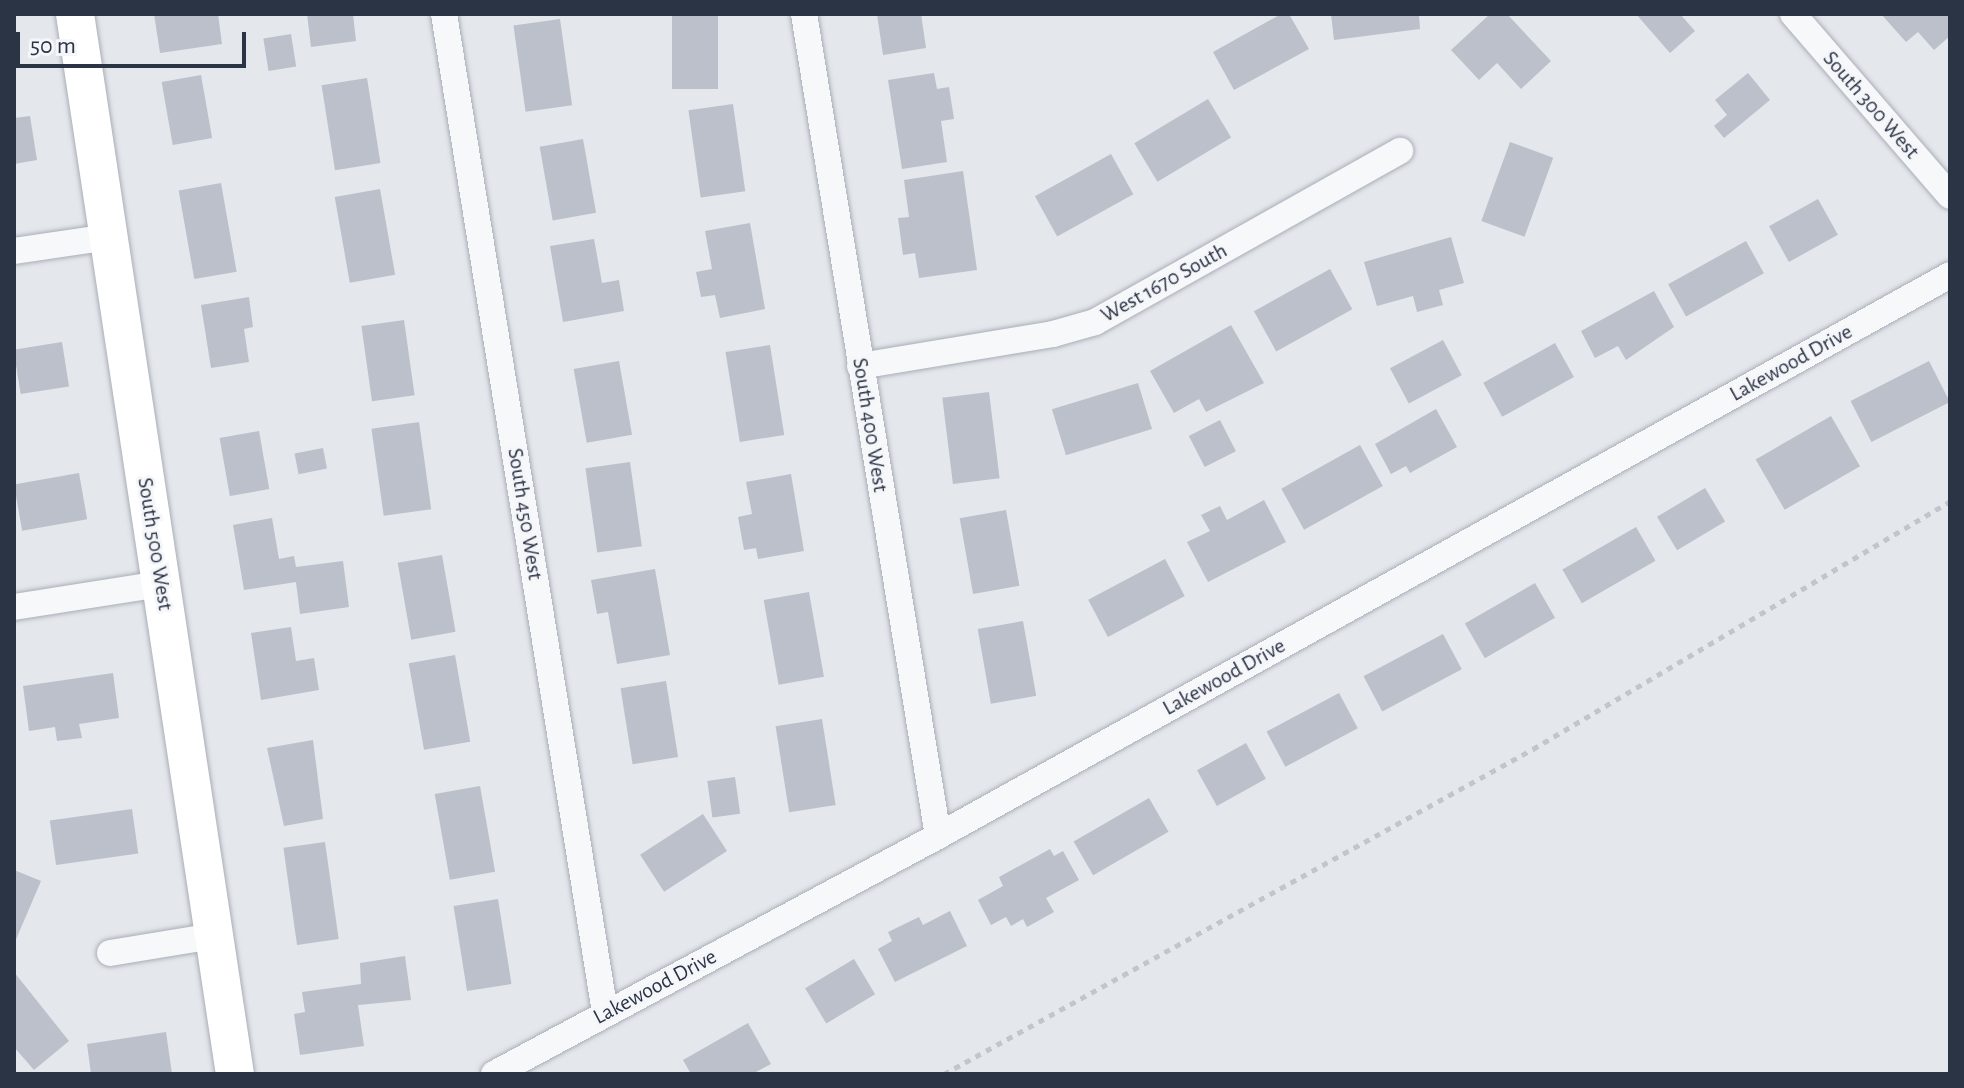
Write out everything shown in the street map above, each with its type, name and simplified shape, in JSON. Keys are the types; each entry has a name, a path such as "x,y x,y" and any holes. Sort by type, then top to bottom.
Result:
{"main road":[{"name":"South 500 West","path":"75,14 235,1074"}],"street":[{"name":"South 450 West","path":"444,14 605,1013"},
{"name":"South 400 West","path":"804,14 938,836"},
{"name":"South 300 West","path":"1793,14 1950,196"},
{"name":"West 1670 South","path":"860,366 1053,334 1095,322 1400,151"},
{"path":"14,251 109,237"},
{"name":"Lakewood Drive","path":"494,1074 938,836 1950,275"},
{"path":"14,607 161,584"},
{"path":"110,953 214,936"}],"path":[{"path":"944,1074 1533,749 1950,501"}],"building":[{"path":"154,14 218,14 222,44 160,53"},
{"path":"307,14 353,14 356,41 311,47"},
{"path":"672,14 718,14 718,89 672,89"},
{"path":"877,14 921,14 926,48 883,55"},
{"path":"1281,14 1289,14 1309,49 1234,90 1213,52"},
{"path":"1331,14 1419,14 1420,29 1334,40"},
{"path":"1490,14 1507,14 1551,61 1521,89 1497,63 1479,80 1451,50"},
{"path":"1636,14 1680,14 1695,31 1670,53"},
{"path":"1881,14 1950,14 1950,36 1934,50 1918,32 1906,42"},
{"path":"560,19 572,105 526,112 513,26"},
{"path":"291,34 296,67 269,71 263,38"},
{"path":"934,73 937,89 949,87 954,119 941,121 947,162 902,169 888,80"},
{"path":"1748,73 1770,100 1724,138 1714,126 1727,115 1715,100"},
{"path":"201,75 212,138 173,145 162,82"},
{"path":"367,78 380,163 335,170 322,85"},
{"path":"1208,99 1231,138 1157,182 1134,143"},
{"path":"733,104 745,191 701,197 688,110"},
{"path":"30,116 37,160 14,164 14,118"},
{"path":"583,139 596,213 553,221 540,147"},
{"path":"1510,142 1553,158 1524,237 1481,221"},
{"path":"1111,154 1133,194 1057,236 1035,196"},
{"path":"963,171 977,270 919,278 915,253 903,255 898,218 909,217 904,180"},
{"path":"221,183 237,272 194,279 179,190"},
{"path":"380,189 395,275 350,283 335,197"},
{"path":"1818,199 1838,235 1789,262 1769,226"},
{"path":"750,223 765,309 720,318 715,295 701,297 696,272 712,269 705,231"},
{"path":"1451,237 1464,283 1439,290 1443,305 1417,312 1413,296 1377,306 1364,262"},
{"path":"594,239 602,283 619,280 624,311 563,322 550,246"},
{"path":"1746,241 1764,273 1686,317 1668,284"},
{"path":"1330,269 1352,309 1276,351 1254,311"},
{"path":"1654,291 1674,327 1626,360 1618,346 1595,358 1581,331"},
{"path":"249,297 253,327 244,329 249,362 211,368 201,305"},
{"path":"404,320 415,395 372,401 361,326"},
{"path":"1231,325 1264,383 1206,412 1199,399 1174,413 1150,371"},
{"path":"1443,340 1462,375 1409,403 1390,368"},
{"path":"62,342 69,386 21,394 14,350"},
{"path":"1555,343 1574,377 1502,417 1483,383"},
{"path":"770,345 784,435 740,442 726,352"},
{"path":"619,361 632,435 587,443 574,369"},
{"path":"1929,361 1950,402 1871,442 1851,401"},
{"path":"1138,383 1152,429 1066,455 1052,409"},
{"path":"989,392 1000,478 953,484 942,398"},
{"path":"1436,409 1457,447 1410,473 1406,466 1391,474 1375,444"},
{"path":"1831,416 1860,466 1785,510 1756,460"},
{"path":"1220,420 1236,451 1205,467 1189,436"},
{"path":"419,422 431,509 384,516 371,429"},
{"path":"259,431 269,489 230,496 220,438"},
{"path":"1360,445 1383,486 1304,530 1281,489"},
{"path":"323,448 327,469 299,474 295,454"},
{"path":"630,462 642,546 597,552 585,468"},
{"path":"79,473 87,519 22,531 14,484"},
{"path":"791,474 804,551 758,559 756,548 744,550 738,517 752,514 746,482"},
{"path":"1705,488 1725,521 1677,550 1657,517"},
{"path":"1264,500 1286,542 1208,582 1187,542 1210,531 1201,515 1220,506 1227,520"},
{"path":"1006,510 1019,586 973,594 960,518"},
{"path":"272,518 279,559 294,556 296,567 343,561 349,607 300,614 296,582 244,590 233,525"},
{"path":"1636,527 1656,561 1582,603 1562,570"},
{"path":"442,555 456,632 411,640 398,563"},
{"path":"1165,559 1185,596 1108,637 1088,600"},
{"path":"655,569 670,655 617,664 608,612 597,614 591,580"},
{"path":"1535,583 1555,618 1485,658 1465,624"},
{"path":"809,592 824,677 779,685 764,600"},
{"path":"1023,621 1036,696 991,704 978,629"},
{"path":"291,627 296,661 314,658 319,690 261,700 251,633"},
{"path":"1443,634 1462,669 1382,712 1364,676"},
{"path":"455,655 470,742 424,750 409,663"},
{"path":"113,673 119,718 79,724 82,738 57,741 55,727 29,731 23,686"},
{"path":"666,681 678,757 633,764 621,688"},
{"path":"1339,693 1358,728 1285,767 1267,731"},
{"path":"822,719 836,805 789,812 776,726"},
{"path":"313,740 323,819 284,826 267,748"},
{"path":"1246,743 1266,779 1217,806 1197,770"},
{"path":"735,777 740,814 712,818 707,781"},
{"path":"480,786 495,872 450,880 435,794"},
{"path":"1149,798 1168,832 1093,875 1074,842"},
{"path":"132,809 138,854 56,865 50,821"},
{"path":"703,814 727,851 664,892 640,855"},
{"path":"325,842 339,939 297,945 283,848"},
{"path":"1050,849 1054,856 1063,851 1079,880 1046,898 1054,912 1027,927 1023,919 1011,926 1006,917 991,925 978,900 1003,886 999,877"},
{"path":"14,870 41,881 14,944"},
{"path":"498,899 511,984 467,991 454,906"},
{"path":"950,911 967,946 895,982 878,949 892,941 888,932 919,917 923,925"},
{"path":"405,956 411,1000 358,1005 364,1046 300,1055 294,1014 305,1012 302,992 361,984 360,963"},
{"path":"854,959 875,994 826,1024 805,988"},
{"path":"14,972 69,1041 34,1070 14,1047"},
{"path":"748,1023 771,1064 752,1074 691,1074 683,1060"},
{"path":"166,1032 172,1074 91,1074 87,1044"}]}
